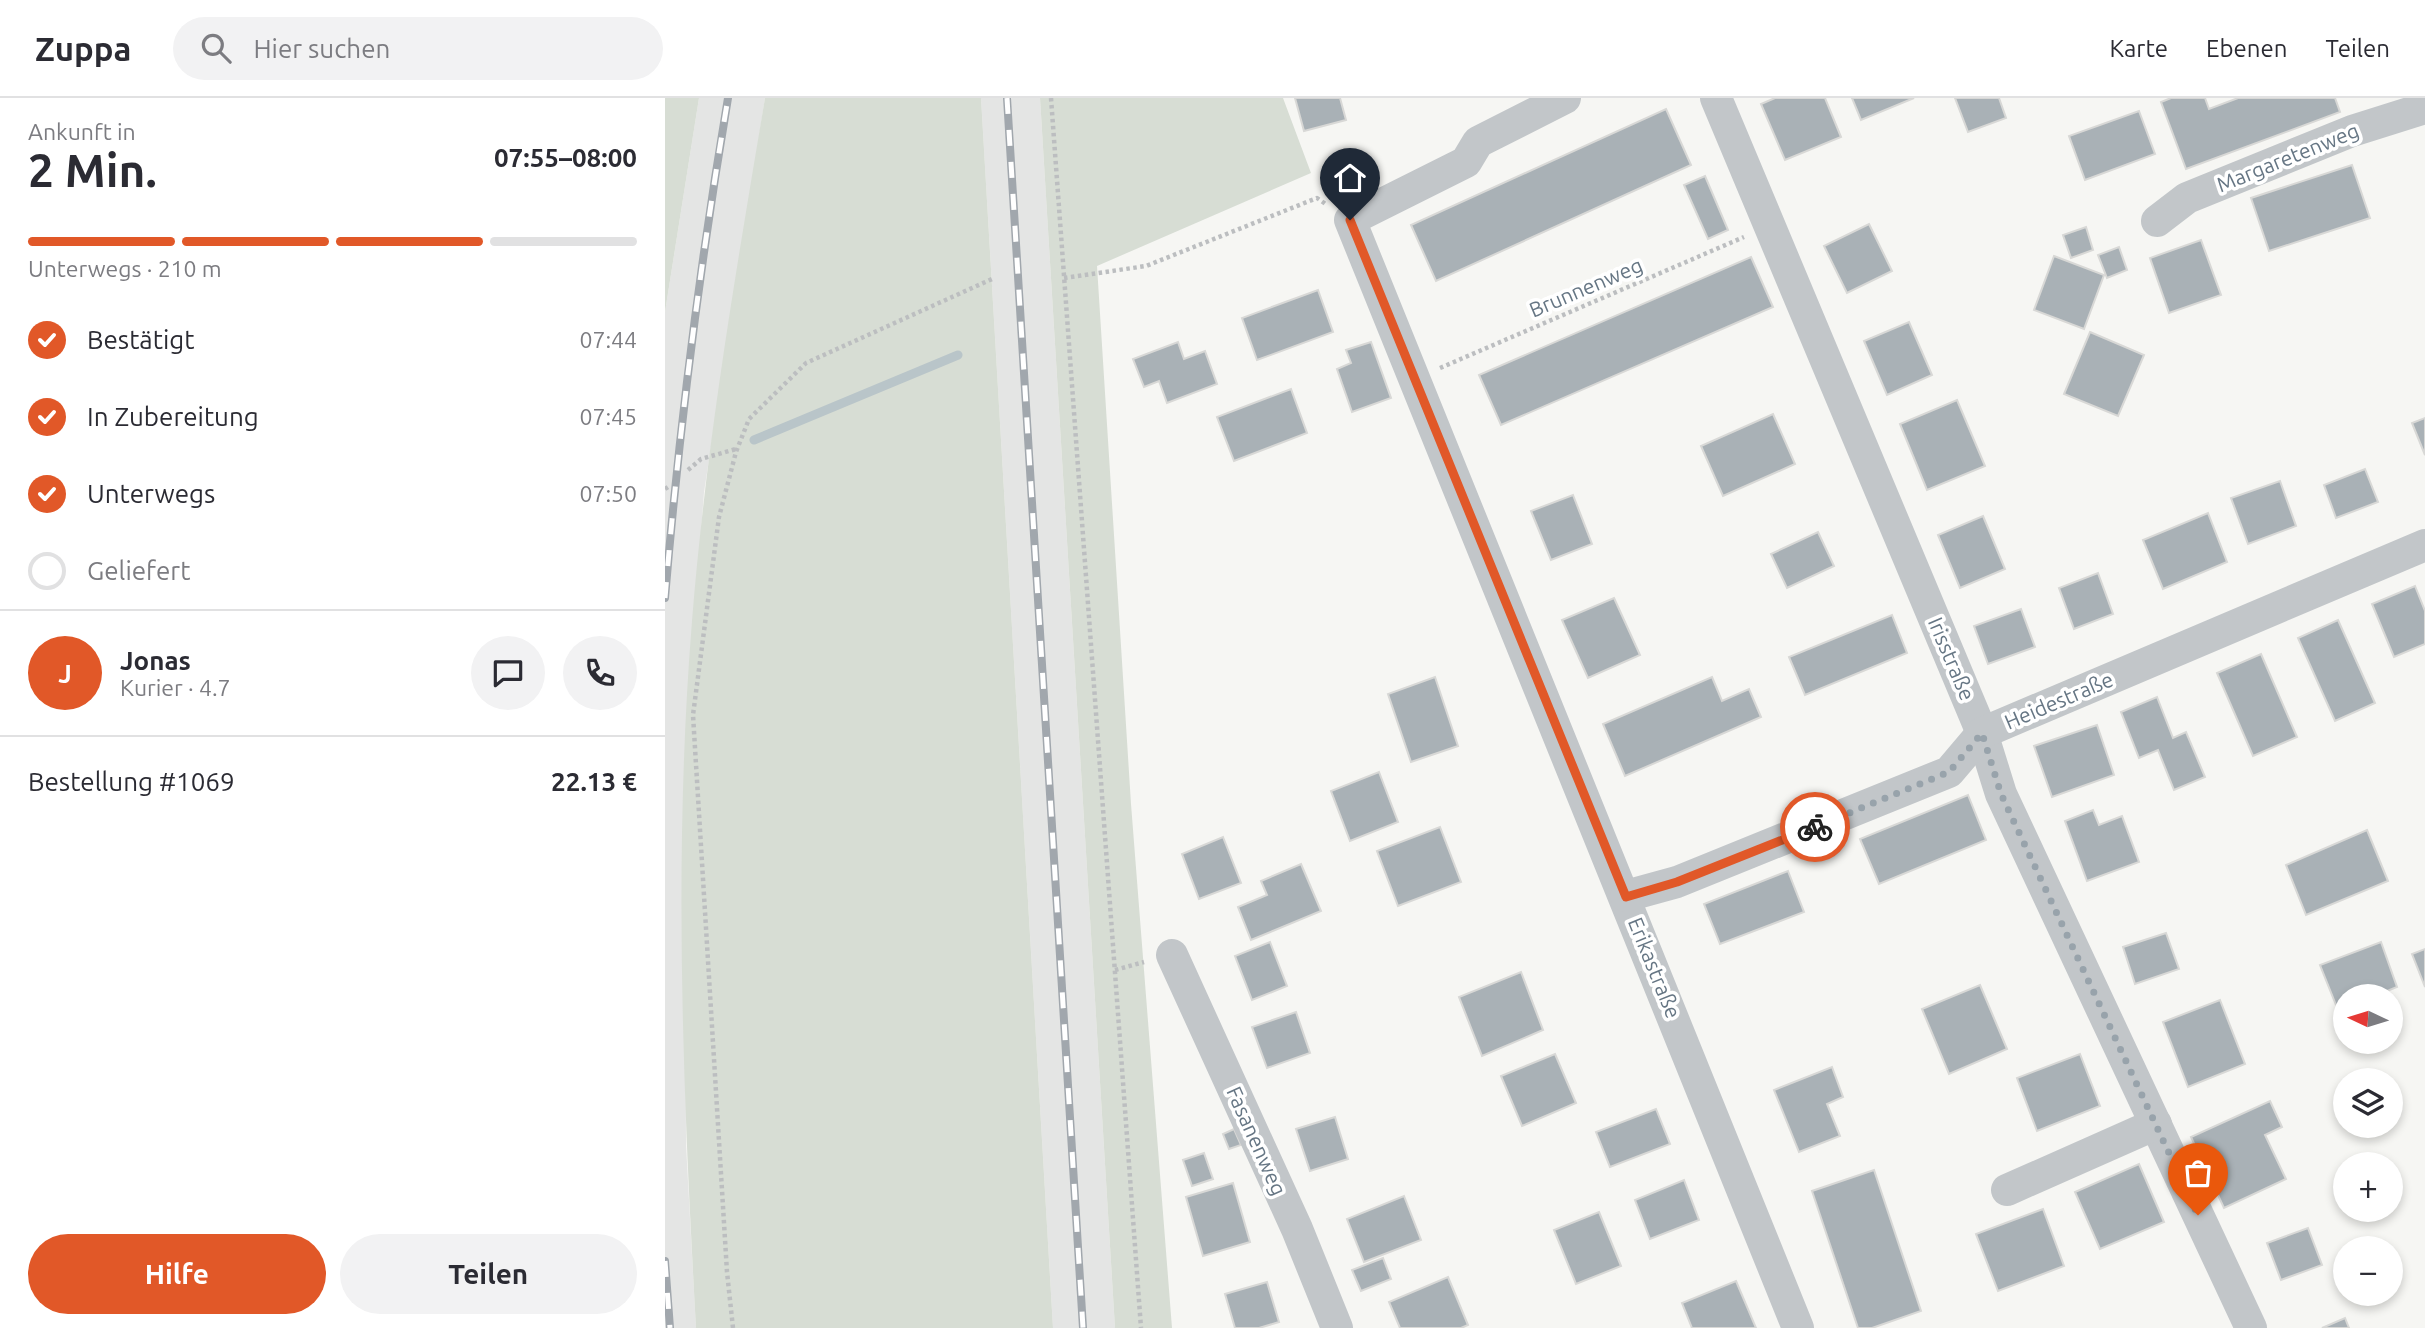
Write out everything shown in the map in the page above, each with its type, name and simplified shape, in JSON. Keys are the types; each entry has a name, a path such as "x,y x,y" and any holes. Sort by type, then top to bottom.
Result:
{"street":[{"path":"1350,220 1466,162 1478,142 1565,98"},
{"name":"Irisstraße","path":"1716,98 1982,733 2001,794 2251,1328"},
{"name":"Margaretenweg","path":"2157,221 2187,198 2352,131 2425,108"},
{"name":"Erikastraße","path":"1350,220 1626,897 1798,1328"},
{"name":"Heidestraße","path":"1626,897 1677,882 1949,772 1982,733 2425,545"},
{"name":"Fasanenweg","path":"1172,955 1297,1229 1337,1328"},
{"path":"2007,1190 2156,1124"}],"path":[{"path":"1051,98 1141,1328"},
{"path":"1064,278 1146,266 1317,198 1350,220"},
{"name":"Brunnenweg","path":"1414,379 1770,226"},
{"path":"733,1328 727,1272 693,715 719,517 748,419 806,363 992,279"},
{"path":"688,470 701,459 737,449"}],"shaded area":[{"path":"665,98 699,98 665,312"},
{"path":"699,98 765,98 704,492 685,745 686,1145 696,1328 665,1328 665,312"},
{"path":"765,98 981,98 1053,1328 696,1328 682,974 681,886 686,709 705,489"},
{"path":"981,98 1040,98 1115,1328 1053,1328"},
{"path":"1040,98 1283,98 1311,173 1097,266 1131,804 1172,1328 1115,1328"}],"building":[{"path":"1295,98 1340,98 1346,120 1304,131"},
{"path":"1775,98 1825,98 1841,137 1785,160 1761,104"},
{"path":"1852,98 1914,98 1861,120"},
{"path":"1955,98 1999,98 2006,118 1968,132"},
{"path":"2171,98 2205,98 2209,109 2238,98 2335,98 2340,112 2186,169 2161,102"},
{"path":"1666,109 1691,165 1436,281 1411,225"},
{"path":"2139,111 2155,154 2085,180 2069,136"},
{"path":"2352,165 2370,218 2269,251 2251,198"},
{"path":"1705,176 1728,230 1708,239 1684,185"},
{"path":"1869,224 1892,271 1847,293 1824,246"},
{"path":"2086,227 2093,250 2071,258 2063,235"},
{"path":"2201,240 2221,295 2169,313 2150,258"},
{"path":"2119,247 2127,270 2107,278 2098,255"},
{"path":"2054,256 2104,275 2084,329 2034,310"},
{"path":"1751,257 1773,307 1501,425 1479,375"},
{"path":"1318,290 1333,332 1257,360 1242,318"},
{"path":"1909,322 1932,375 1887,395 1864,341"},
{"path":"2090,332 2144,355 2118,416 2064,394"},
{"path":"1178,342 1184,359 1205,351 1217,384 1167,403 1159,381 1144,387 1133,359"},
{"path":"1371,342 1391,398 1352,412 1337,369 1351,363 1346,350"},
{"path":"1291,389 1307,433 1234,461 1217,417"},
{"path":"1957,400 1985,466 1927,490 1900,424"},
{"path":"1773,414 1795,464 1723,496 1701,446"},
{"path":"2425,418 2425,455 2412,423"},
{"path":"2365,469 2378,502 2336,518 2324,485"},
{"path":"2280,481 2296,526 2248,544 2231,498"},
{"path":"1573,495 1592,544 1551,560 1531,511"},
{"path":"2208,513 2227,562 2163,589 2143,540"},
{"path":"1983,516 2005,569 1960,588 1938,535"},
{"path":"1818,532 1834,566 1787,588 1771,554"},
{"path":"2098,573 2113,614 2074,629 2059,588"},
{"path":"2415,586 2425,611 2425,644 2394,657 2372,604"},
{"path":"1614,598 1640,655 1588,678 1562,620"},
{"path":"2021,609 2035,647 1988,664 1974,626"},
{"path":"1892,615 1907,653 1805,695 1789,657"},
{"path":"2338,620 2375,703 2335,721 2298,638"},
{"path":"2261,654 2297,737 2253,756 2217,673"},
{"path":"1435,677 1458,746 1411,762 1388,694"},
{"path":"1712,677 1722,701 1749,689 1761,717 1625,776 1603,724"},
{"path":"2157,697 2173,738 2186,732 2205,777 2174,790 2158,750 2139,758 2121,712"},
{"path":"2097,725 2114,775 2052,797 2034,746"},
{"path":"1379,772 1398,822 1350,841 1331,791"},
{"path":"1968,795 1986,840 1879,884 1860,839"},
{"path":"2093,810 2099,825 2122,816 2139,862 2087,881 2065,821"},
{"path":"1440,827 1461,882 1398,906 1377,851"},
{"path":"2367,830 2388,881 2306,915 2286,865"},
{"path":"1223,837 1241,883 1199,899 1182,854"},
{"path":"1301,864 1321,911 1251,940 1238,907 1267,895 1261,881"},
{"path":"1788,871 1804,912 1720,944 1704,904"},
{"path":"2166,933 2179,969 2135,984 2123,947"},
{"path":"1270,942 1287,986 1252,1000 1235,956"},
{"path":"2381,942 2396,984 2333,984 2333,998 2320,965"},
{"path":"2425,949 2425,987 2412,954"},
{"path":"1521,972 1543,1030 1482,1056 1459,997"},
{"path":"1980,985 2007,1049 1949,1074 1922,1009"},
{"path":"2220,1000 2245,1064 2188,1087 2163,1022"},
{"path":"1296,1012 1310,1053 1267,1068 1252,1027"},
{"path":"1555,1054 1576,1103 1522,1126 1501,1076"},
{"path":"2080,1054 2100,1106 2037,1131 2017,1078"},
{"path":"1832,1067 1843,1097 1827,1104 1840,1136 1799,1152 1774,1090"},
{"path":"2270,1101 2282,1127 2265,1135 2286,1179 2224,1208 2191,1137"},
{"path":"1656,1109 1670,1144 1610,1167 1596,1132"},
{"path":"1335,1117 1348,1159 1310,1171 1296,1129"},
{"path":"1234,1129 1241,1145 1229,1149 1223,1134"},
{"path":"1204,1153 1213,1179 1192,1186 1183,1160"},
{"path":"2139,1164 2164,1222 2100,1249 2075,1192"},
{"path":"1874,1170 1921,1311 1872,1328 1858,1328 1812,1191"},
{"path":"1684,1180 1699,1220 1650,1239 1635,1200"},
{"path":"1233,1183 1250,1242 1203,1256 1186,1197"},
{"path":"1404,1196 1421,1240 1364,1262 1347,1219"},
{"path":"2043,1209 2064,1266 1998,1291 1976,1234"},
{"path":"1599,1212 1621,1266 1576,1284 1554,1230"},
{"path":"2308,1228 2322,1265 2281,1280 2267,1243"},
{"path":"1383,1258 1391,1279 1361,1291 1352,1270"},
{"path":"1448,1277 1468,1325 1461,1328 1400,1328 1389,1302"},
{"path":"1736,1281 1756,1328 1692,1328 1682,1303"},
{"path":"1267,1282 1279,1322 1259,1328 1235,1328 1225,1294"},
{"path":"2345,1318 2349,1328 2322,1328"}],"waterway":[{"path":"754,440 958,355"}],"railway":[{"path":"665,598 691,347 728,98"},
{"path":"1007,98 1083,1328"},
{"path":"665,1261 670,1328"}],"way so far":[{"path":"1815,827 1949,772 1982,733 2001,794 2198,1215"}],"route":[{"path":"1350,220 1626,897 1677,882 1815,827"}]}
